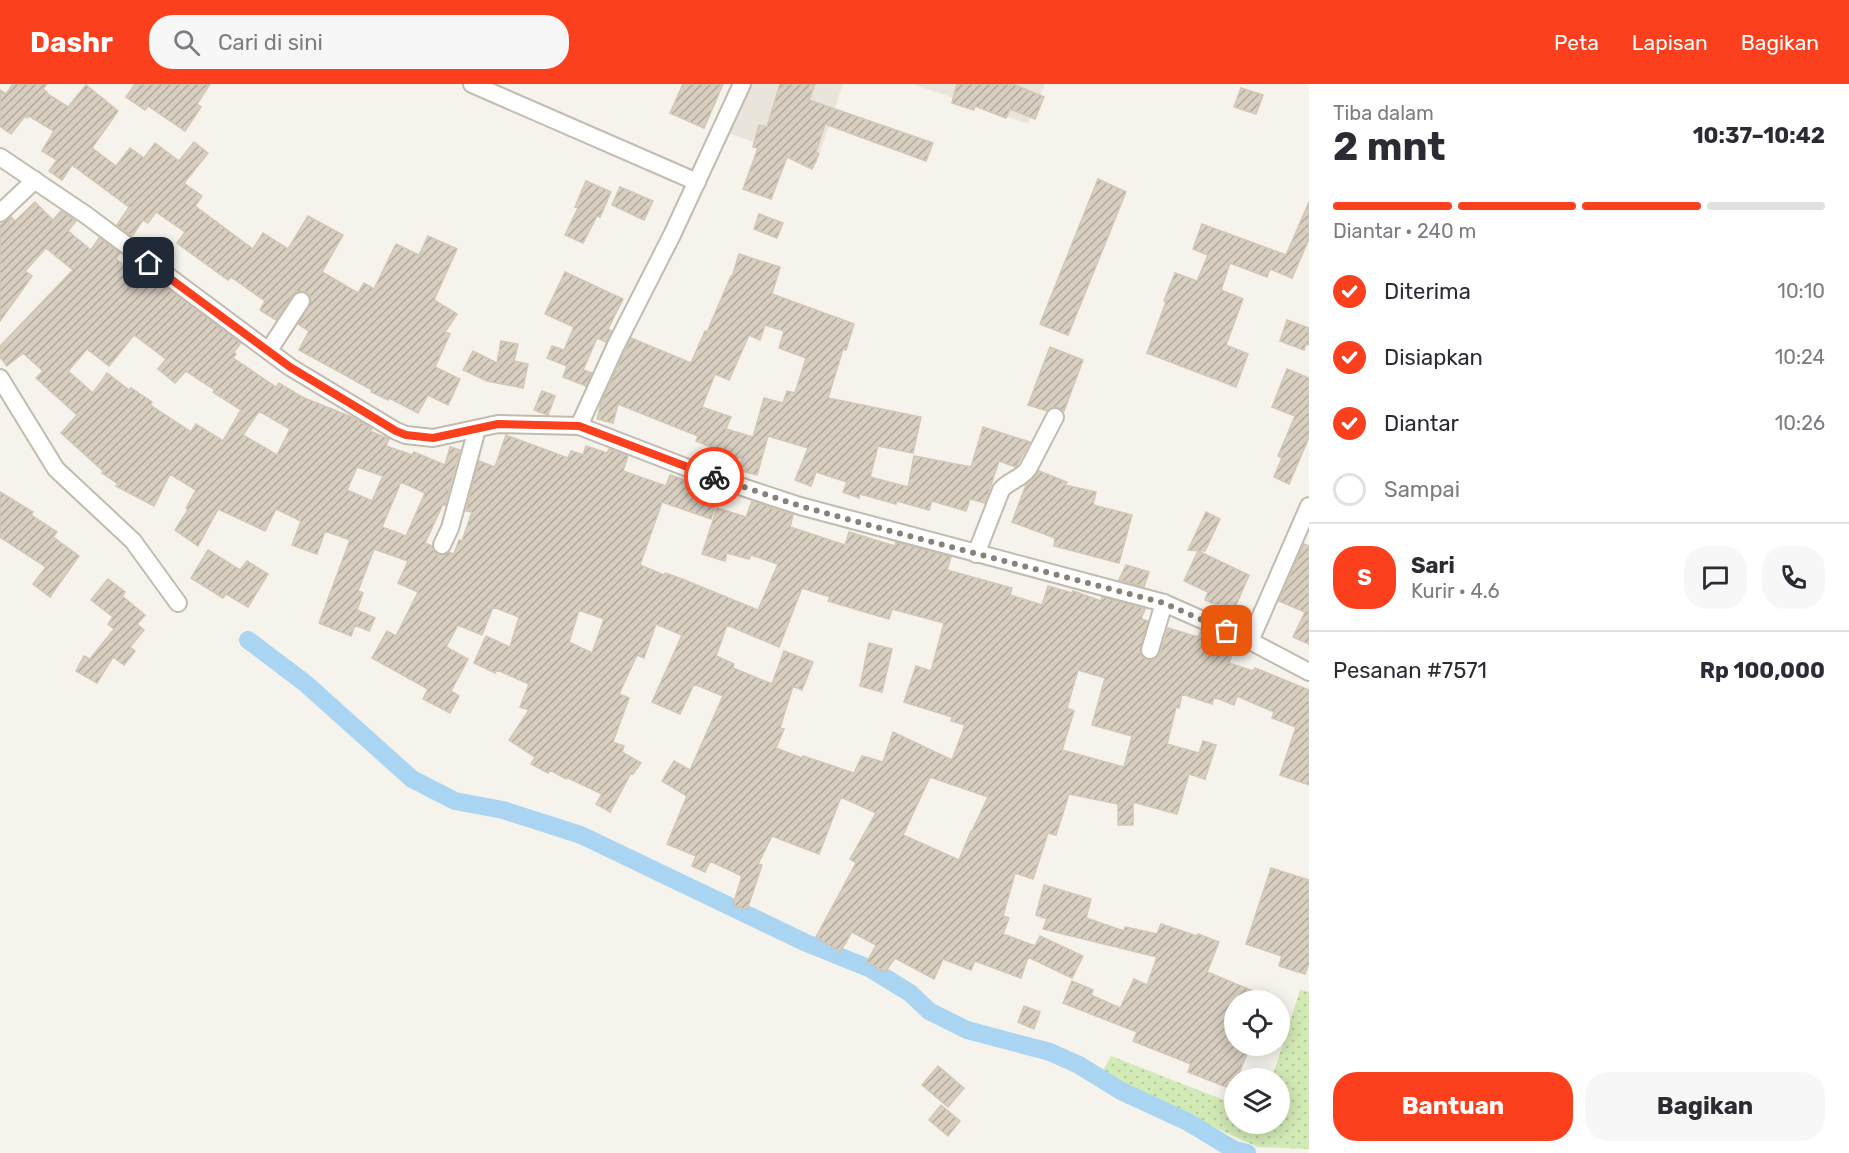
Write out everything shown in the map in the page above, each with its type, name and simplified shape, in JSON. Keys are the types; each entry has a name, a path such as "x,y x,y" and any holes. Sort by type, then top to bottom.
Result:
{"street":[{"path":"472,84 697,182"},
{"path":"579,426 742,84"},
{"path":"0,157 60,196 290,367 406,435 433,438 498,424 579,426 706,475 800,506 1164,603 1250,641 1309,672"},
{"path":"0,213 35,180"},
{"path":"269,350 301,301"},
{"path":"0,378 56,469 133,541 178,603"},
{"path":"976,554 1001,490 1022,476 1028,469 1054,417"},
{"path":"442,545 450,528 477,429"},
{"path":"1250,641 1309,506"},
{"path":"1150,650 1164,603"}],"shaded area":[{"path":"752,84 843,84 816,164 728,133"},
{"path":"913,84 1045,84 1028,124"}],"green space":[{"path":"1300,990 1309,992 1309,1149 1258,1147 1229,1134 1290,1134 1290,1068 1275,1068 1279,1056 1290,1056 1290,1021"},
{"path":"1111,1056 1224,1100 1224,1132 1102,1073"}],"building":[{"path":"13,84 47,84 43,89 46,93 68,107 86,85 118,111 92,148 116,166 130,148 144,158 155,143 179,161 194,142 208,153 184,183 202,196 195,206 253,249 263,233 288,249 308,216 343,235 322,272 358,293 364,283 374,289 396,244 419,255 428,236 457,249 434,300 457,314 445,332 450,334 435,367 460,379 448,405 428,395 418,413 389,398 388,400 371,392 372,390 299,350 309,331 298,324 311,302 311,297 306,292 297,291 276,320 260,310 265,301 231,277 228,280 177,243 185,232 156,212 148,223 143,220 132,236 117,225 129,207 72,165 62,180 49,171 57,160 42,151 54,131 29,116 27,118 25,116 11,134 0,126 0,90 6,94"},
{"path":"135,84 210,84 197,104 201,107 185,131 148,106 145,110 126,97"},
{"path":"683,84 723,84 704,128 670,113"},
{"path":"780,84 815,84 809,100 933,143 926,161 825,124 816,152 819,154 812,169 787,157 771,199 743,189 758,148 753,147 759,125 767,127"},
{"path":"957,84 1013,84 1044,97 1035,119 1010,109 1006,118 975,106 974,110 952,103"},
{"path":"1241,88 1263,95 1256,114 1234,107"},
{"path":"1098,179 1126,192 1068,335 1040,324"},
{"path":"586,181 611,192 600,217 597,216 583,243 565,235 578,208 575,207"},
{"path":"620,187 653,201 644,220 612,205"},
{"path":"35,202 53,220 61,211 76,221 68,231 91,250 99,238 120,253 116,259 141,279 144,275 163,288 165,287 241,343 234,352 236,354 233,358 276,387 279,383 302,397 354,418 372,429 370,431 389,439 386,446 412,455 414,452 445,465 450,447 460,450 445,505 443,504 425,543 432,546 438,555 449,552 454,554 459,540 462,541 472,512 466,511 479,461 495,467 506,435 568,458 571,451 583,455 586,446 607,453 609,449 628,456 623,471 666,486 670,475 720,492 711,519 662,502 640,565 664,575 665,573 682,579 758,610 778,564 751,555 749,559 727,553 725,561 702,554 717,508 746,517 752,501 793,515 790,527 845,545 849,532 895,546 896,542 951,557 947,570 1012,588 1010,595 1042,605 1048,586 1072,593 1073,591 1101,601 1102,597 1145,609 1141,619 1148,621 1140,652 1142,657 1148,660 1153,660 1160,654 1168,628 1198,637 1201,631 1235,646 1229,663 1253,671 1255,668 1309,690 1309,785 1280,775 1296,727 1272,718 1274,712 1237,696 1234,705 1214,697 1212,704 1182,694 1179,708 1176,707 1167,744 1199,753 1203,741 1216,745 1205,779 1189,774 1177,814 1133,802 1133,825 1118,825 1118,804 1069,794 1056,835 1048,833 1033,879 1015,873 1003,916 1009,918 1003,934 1035,946 1040,936 1083,956 1072,978 1028,957 1021,978 975,961 971,970 943,959 934,979 895,958 885,972 867,962 876,945 852,932 840,952 816,937 856,863 850,859 876,813 841,797 819,854 772,836 758,864 762,865 747,910 733,905 742,876 710,861 705,872 692,866 696,856 667,844 687,796 662,781 674,761 690,770 723,696 694,684 680,714 652,702 682,635 656,624 644,658 637,655 619,694 629,698 613,742 624,746 622,752 641,763 633,774 631,773 610,812 596,804 602,794 550,770 548,773 531,764 535,757 509,740 529,710 520,707 529,684 497,670 495,673 474,663 486,636 510,647 519,617 493,607 482,635 458,625 446,647 468,659 451,691 459,696 450,713 423,699 428,689 372,658 387,631 396,636 418,592 398,583 408,561 374,549 358,591 363,593 357,610 375,618 369,631 355,625 351,636 319,623 350,540 325,531 317,554 292,545 301,521 276,509 265,531 218,509 198,546 175,530 188,510 186,508 196,490 170,474 154,506 116,486 118,484 102,473 103,471 61,433 77,415 36,378 43,371 23,353 7,366 0,357 0,346 73,270 46,248 25,271 32,276 0,321 0,225 11,217 15,221","holes":["134,335 166,359 158,369 175,383 186,371 241,410 223,441 196,424 191,432 150,405 152,402 131,388 129,390 107,373 93,393 68,371 87,349 109,366","259,411 290,429 277,455 243,435","357,467 383,476 372,501 347,490","401,482 425,493 406,536 382,527","802,588 830,597 828,601 889,619 892,609 944,623 931,671 916,666 904,702 952,717 951,721 965,725 952,760 893,732 883,762 862,756 854,773 776,748 784,729 780,728 793,686 802,690 813,662 784,651 772,684 733,668 734,664 716,656 727,625 779,647","579,610 604,619 592,653 569,642","1078,670 1105,678 1092,725 1132,736 1124,767 1062,750 1074,711 1067,708","930,777 988,797 959,860 903,835"]},
{"path":"1309,202 1309,239 1292,278 1270,269 1267,277 1230,263 1221,290 1243,299 1226,345 1248,354 1236,387 1147,353 1175,273 1197,281 1208,255 1193,249 1202,224 1286,255"},
{"path":"759,214 783,223 777,238 754,229"},
{"path":"739,254 780,267 772,294 854,324 846,350 843,349 828,398 921,417 913,453 878,446 870,477 908,487 914,456 971,467 983,427 1030,442 1016,467 999,461 985,503 970,499 966,511 932,501 929,510 860,494 859,498 843,492 847,482 816,472 811,486 795,480 808,448 768,436 757,475 739,470 742,459 696,441 698,436 618,404 613,423 597,419 601,403 631,338 691,363 732,277","holes":["765,325 784,331 779,348 806,358 795,393 787,391 783,403 764,398 753,437 726,429 731,417 702,407 715,374 729,380 749,335 760,340"]},
{"path":"565,272 623,299 608,329 612,331 606,342 597,338 583,370 592,373 586,386 563,377 567,366 547,358 552,346 564,350 574,327 545,314"},
{"path":"1287,320 1309,328 1309,345 1306,344 1304,350 1280,341"},
{"path":"501,341 518,344 514,361 528,364 523,388 487,381 463,370 473,351 497,363"},
{"path":"1050,347 1083,360 1064,411 1055,407 1047,411 1028,405"},
{"path":"1287,369 1309,378 1309,437 1289,484 1274,477 1282,458 1278,456 1295,416 1272,407"},
{"path":"542,391 555,396 548,415 534,410"},
{"path":"1039,471 1067,482 1065,485 1096,492 1093,505 1132,515 1119,563 1054,546 1055,538 1012,522 1026,485"},
{"path":"0,492 33,512 31,515 57,532 53,537 79,556 50,597 33,584 46,567 0,537"},
{"path":"1206,512 1220,519 1205,551 1188,550"},
{"path":"1304,544 1309,546 1309,644 1293,637 1305,612 1279,601"},
{"path":"208,550 240,570 247,561 268,574 248,607 226,594 223,598 191,578"},
{"path":"1198,551 1249,575 1233,612 1205,600 1208,592 1184,581"},
{"path":"1126,565 1149,572 1144,587 1119,580"},
{"path":"108,579 125,592 122,596 145,615 137,624 144,630 130,647 135,651 124,665 113,657 97,683 76,671 84,656 90,659 114,629 108,624 113,617 91,600"},
{"path":"869,643 892,649 882,692 860,686"},
{"path":"1271,868 1309,880 1309,963 1305,974 1279,966 1282,956 1246,944"},
{"path":"1044,885 1091,899 1086,918 1124,931 1125,927 1157,934 1161,924 1219,942 1207,972 1251,990 1224,990 1224,1056 1246,1056 1241,1068 1224,1068 1224,1086 1188,1072 1191,1064 1133,1041 1137,1032 1063,1003 1072,981 1093,990 1091,995 1120,1008 1134,979 1147,985 1157,957 1043,929 1047,919 1036,915"},
{"path":"1024,1006 1040,1012 1034,1029 1018,1022"},
{"path":"938,1066 964,1088 948,1107 922,1085"},
{"path":"941,1105 960,1121 948,1136 929,1120"}],"waterway":[{"path":"248,640 305,683 412,779 455,801 503,810 581,835 804,942 871,969 910,993 929,1011 967,1030 1050,1052 1079,1065 1121,1091 1188,1122 1234,1150 1247,1153"}],"way so far":[{"path":"714,477 800,506 1164,603 1227,631"}],"route":[{"path":"149,263 290,367 406,435 422,438 445,437 498,424 579,426 714,477"}]}
